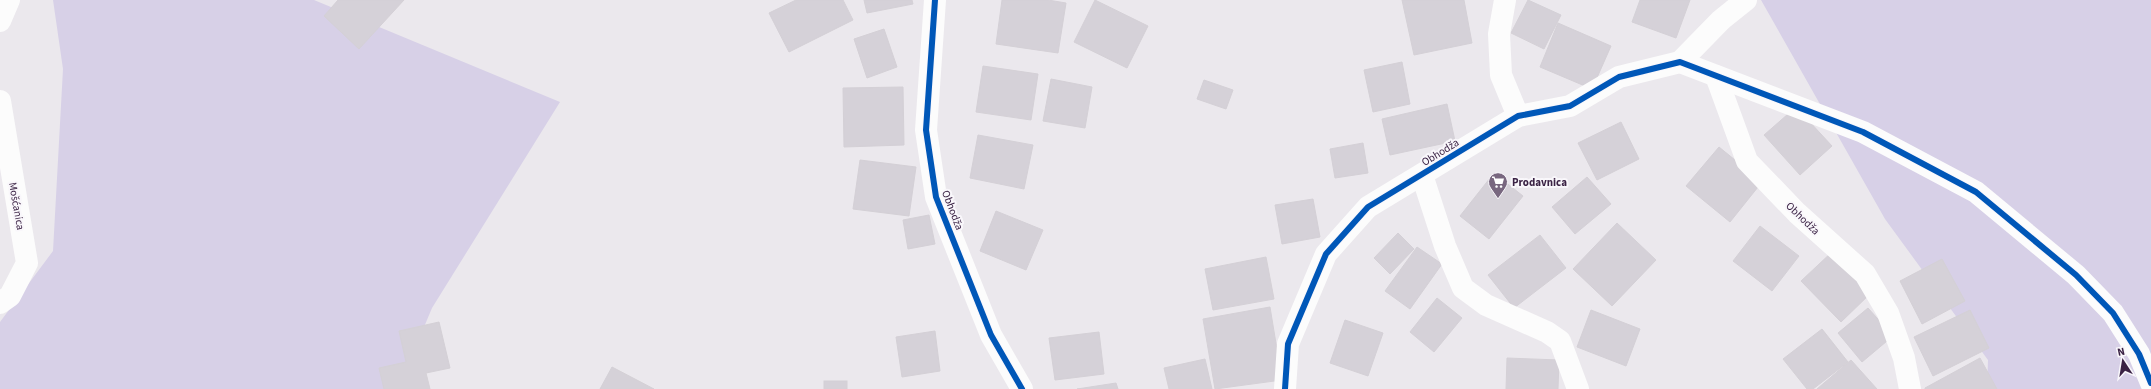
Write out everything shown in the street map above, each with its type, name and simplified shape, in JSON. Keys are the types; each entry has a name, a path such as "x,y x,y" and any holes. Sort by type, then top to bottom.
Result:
{"street":[{"path":"0,21 9,0"},
{"name":"Obhodža","path":"935,0 926,130 936,197 991,335 1022,389"},
{"path":"1505,0 1499,34 1501,75 1518,116"},
{"path":"1746,0 1722,20 1680,62 1863,132 1976,192 2076,275 2113,313 2139,354 2151,383"},
{"name":"Obhodža","path":"1285,389 1288,344 1326,254 1368,207 1518,116 1570,106 1619,77 1680,62"},
{"name":"Obhodža","path":"1716,76 1747,160 1796,213 1865,274 1888,313 1904,358 1910,389"},
{"name":"Mošćanica","path":"0,101 27,263 10,296 0,303"},
{"path":"1422,175 1445,246 1464,288 1486,305 1547,332 1560,341 1578,389"}],"shaded area":[{"path":"53,0 314,0 560,102 432,308 398,389 0,389 0,322 53,251 63,69"},
{"path":"1761,0 2151,0 2151,389 1987,389 1988,360 1885,219"}],"building":[{"path":"338,0 404,0 359,49 324,16"},
{"path":"796,0 843,0 853,20 789,52 769,13"},
{"path":"864,0 912,0 913,4 867,13"},
{"path":"1002,0 1048,0 1066,3 1058,53 996,44"},
{"path":"1095,0 1148,26 1127,68 1074,42"},
{"path":"1402,0 1464,0 1472,43 1414,55"},
{"path":"1528,0 1561,15 1544,49 1511,33"},
{"path":"1640,0 1690,0 1676,38 1632,22"},
{"path":"1558,23 1611,46 1592,89 1540,67"},
{"path":"884,29 897,67 867,78 854,39"},
{"path":"1402,62 1410,104 1373,112 1364,70"},
{"path":"983,66 1038,74 1031,120 976,112"},
{"path":"1051,79 1092,87 1085,128 1043,121"},
{"path":"1204,80 1233,90 1226,109 1197,99"},
{"path":"903,87 904,145 844,147 843,88"},
{"path":"1447,104 1455,141 1390,155 1382,119"},
{"path":"1796,107 1832,146 1800,175 1764,135"},
{"path":"1621,122 1639,159 1597,180 1578,143"},
{"path":"978,135 1033,145 1024,189 970,178"},
{"path":"1363,143 1368,173 1335,178 1330,149"},
{"path":"1719,147 1762,182 1730,222 1686,186"},
{"path":"860,160 916,167 909,216 853,209"},
{"path":"1494,173 1523,196 1489,239 1460,216"},
{"path":"1587,177 1611,204 1575,234 1552,207"},
{"path":"1313,199 1320,237 1282,244 1275,205"},
{"path":"996,211 1043,230 1026,270 980,251"},
{"path":"929,215 935,244 908,249 903,220"},
{"path":"1617,223 1656,260 1612,306 1573,269"},
{"path":"1760,226 1799,256 1772,291 1733,261"},
{"path":"1398,233 1414,249 1390,274 1374,258"},
{"path":"1540,235 1566,268 1514,308 1488,275"},
{"path":"1417,247 1442,264 1410,309 1385,291"},
{"path":"1833,251 1872,292 1841,322 1801,281"},
{"path":"1266,257 1274,299 1213,310 1205,269"},
{"path":"1942,259 1965,301 1922,324 1900,281"},
{"path":"1437,298 1462,318 1434,352 1410,332"},
{"path":"1270,307 1282,380 1215,389 1203,319"},
{"path":"1868,308 1893,336 1862,362 1838,333"},
{"path":"1591,310 1640,329 1626,366 1577,347"},
{"path":"1970,310 1989,348 1933,376 1914,337"},
{"path":"1345,320 1383,333 1368,376 1330,363"},
{"path":"439,322 450,368 426,373 430,389 384,389 379,368 406,362 399,331"},
{"path":"1822,329 1848,362 1813,389 1807,389 1783,359"},
{"path":"935,331 940,371 902,377 896,337"},
{"path":"1099,332 1104,374 1055,380 1049,338"},
{"path":"1507,358 1559,360 1558,389 1506,389"},
{"path":"1980,358 1997,389 1925,389 1925,388"},
{"path":"1205,359 1212,389 1169,389 1164,368"},
{"path":"1851,360 1877,389 1817,389"},
{"path":"612,367 654,389 600,389"},
{"path":"824,381 847,381 847,389 824,389"},
{"path":"1116,383 1118,389 1077,389"}],"cycle path":[{"path":"935,0 926,130 936,197 991,335 1022,389"},
{"path":"1285,389 1288,344 1326,254 1368,207 1518,116 1570,106 1619,77 1680,62 1863,132 1976,192 2076,275 2113,313 2139,354 2151,383"}],"place":[{"name":"Prodavnica","path":"1498,199"}]}
